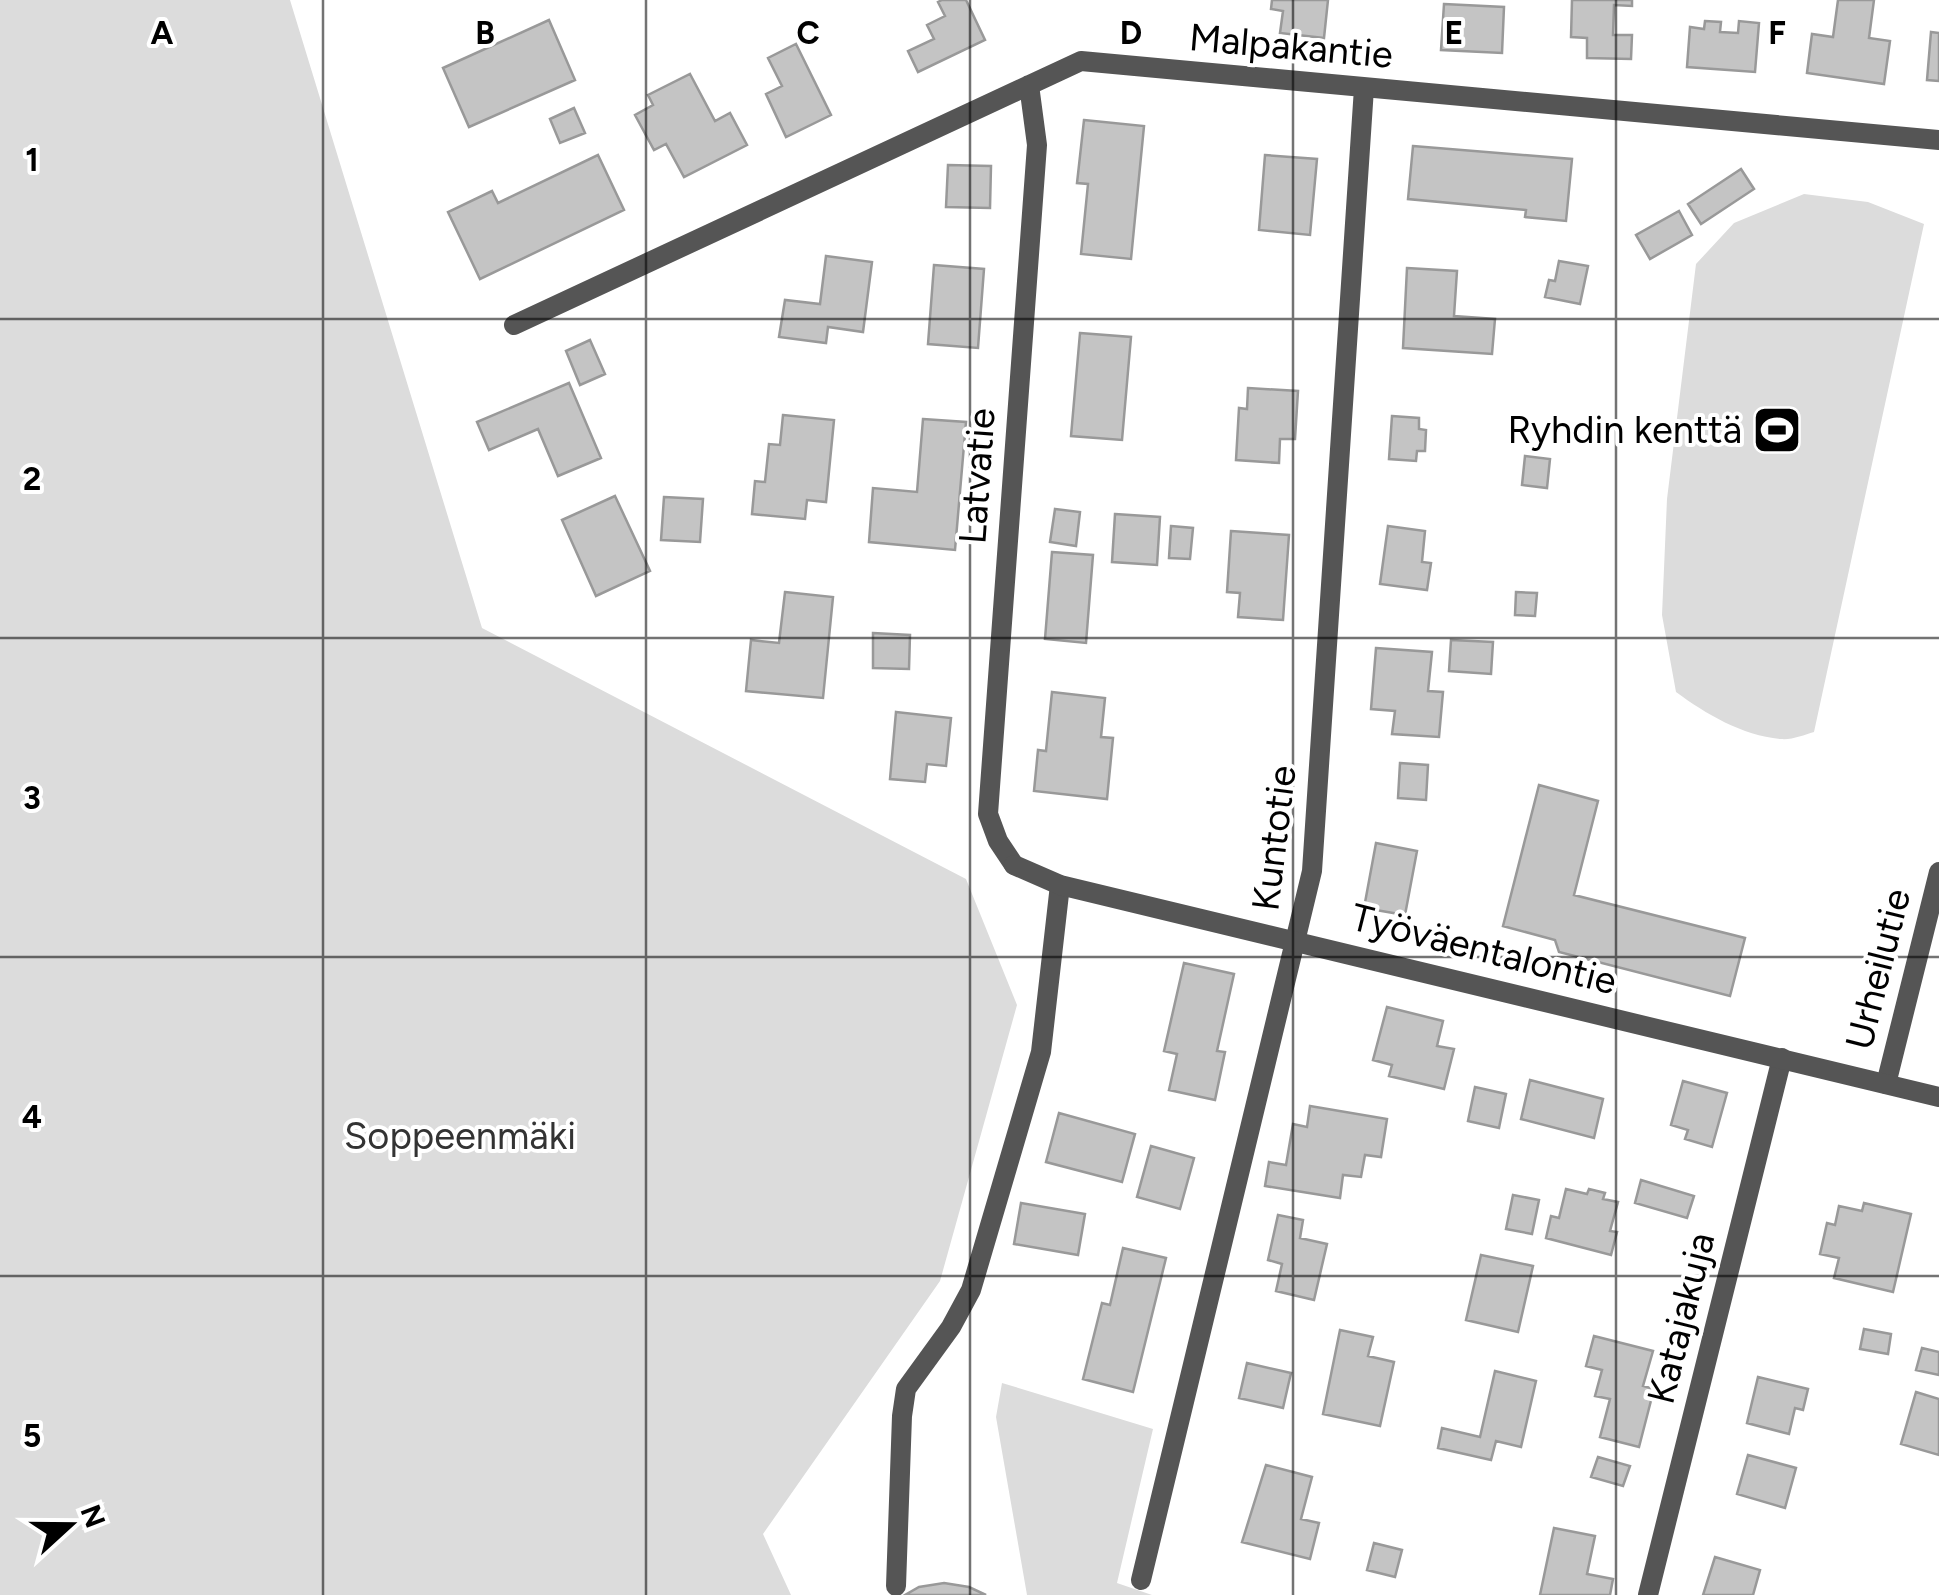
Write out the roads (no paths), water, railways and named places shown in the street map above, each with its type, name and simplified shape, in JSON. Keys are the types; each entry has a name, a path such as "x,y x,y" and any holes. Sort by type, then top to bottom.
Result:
{"street":[{"name":"Malpakantie","path":"514,326 1081,62 1939,140"},
{"name":"Latvatie","path":"1014,865 998,841 988,814 1037,145 1028,86"},
{"name":"Kuntotie","path":"1141,1580 1312,871 1364,88"},
{"name":"Työväentalontie","path":"1014,865 1060,884 1939,1097"},
{"name":"Urheilutie","path":"1886,1084 1939,872"},
{"path":"896,1586 906,1389 950,1327 970,1290 1041,1052 1060,884"},
{"name":"Katajakuja","path":"1648,1595 1782,1058"}],"place":[{"name":"Ryhdin kenttä","path":"1777,430"}],"park label":[{"name":"Soppeenmäki","path":"460,1136"}]}
